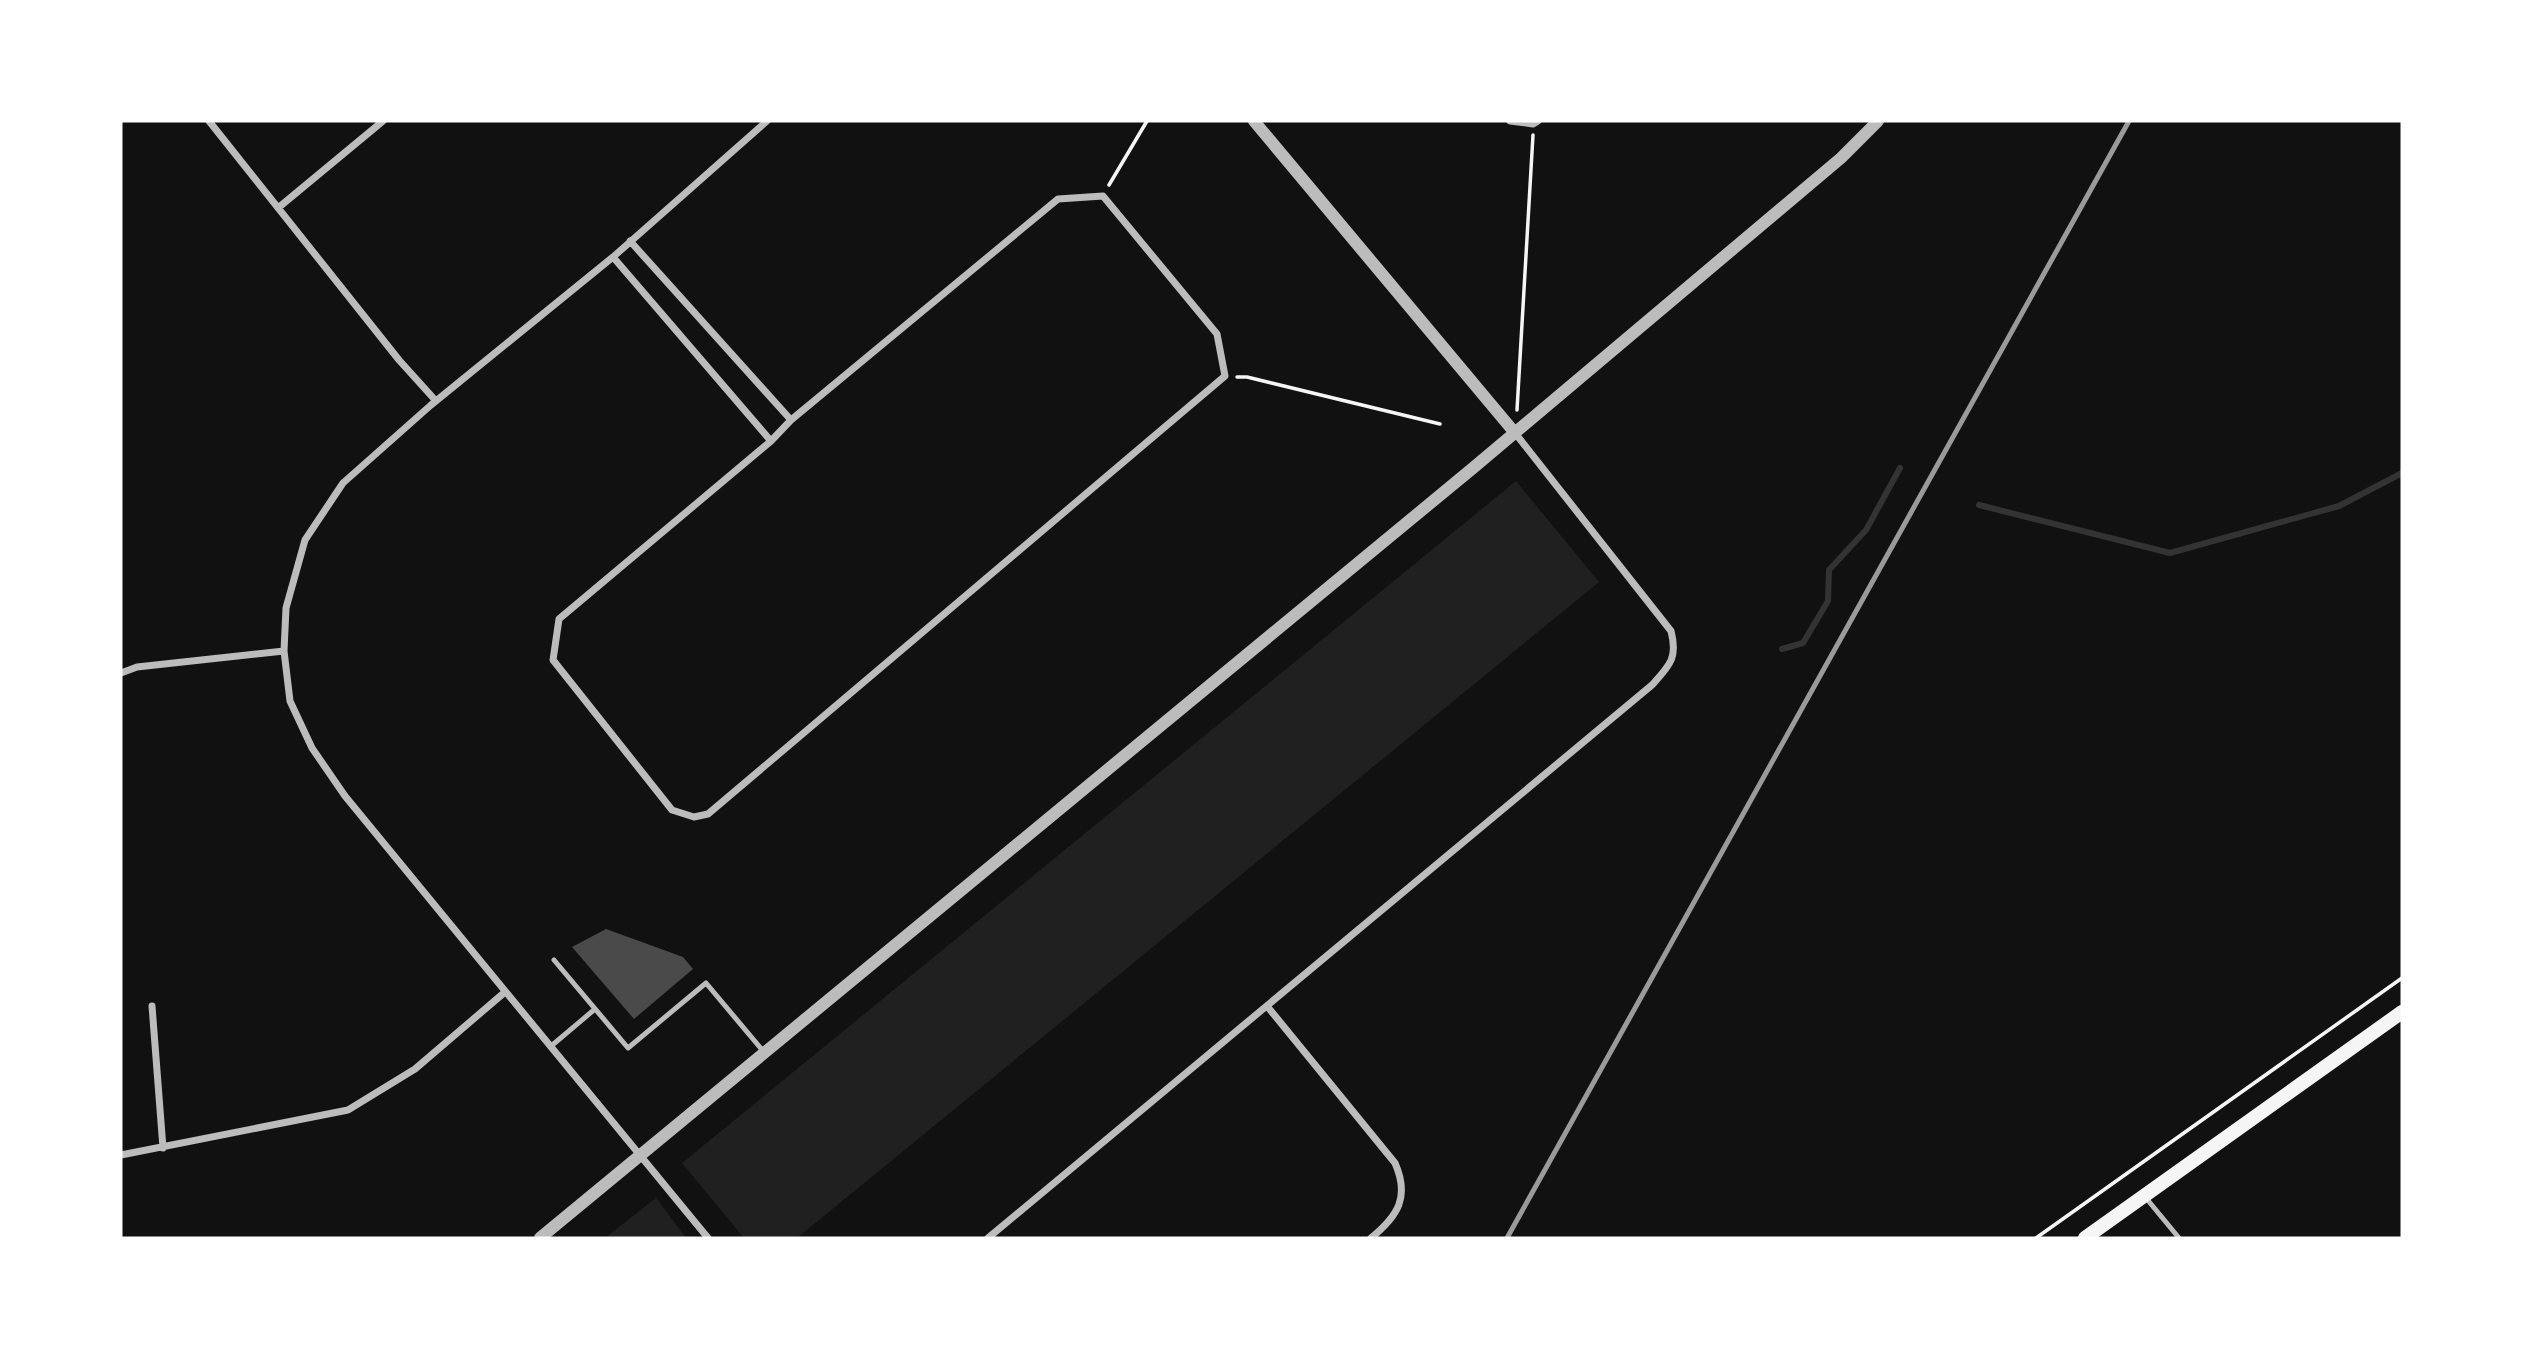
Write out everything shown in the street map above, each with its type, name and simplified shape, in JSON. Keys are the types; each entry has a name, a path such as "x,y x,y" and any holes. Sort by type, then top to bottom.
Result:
{"main road":[{"path":"2085,1238 2402,1012"}],"street":[{"path":"209,121 399,360 436,401"},
{"path":"278,208 383,121"},
{"path":"708,1238 345,796 312,748 290,701 284,651 286,608 305,540 343,483 436,401 613,257 767,121"},
{"path":"988,1238 1652,685 1672,659 1674,641 1664,620 1515,433 1254,121"},
{"path":"1510,121 1535,122"},
{"path":"540,1238 1515,433 1841,158 1878,121"},
{"path":"1102,196 1217,334 1224,376 708,814 694,817 672,810 553,660 559,619 771,441 791,419 1058,200 1102,196"},
{"path":"630,241 791,419"},
{"path":"613,257 771,441"},
{"path":"121,673 137,667 284,651"},
{"path":"121,1155 348,1110 415,1069 505,992"},
{"path":"152,1006 163,1148"},
{"path":"1267,1006 1395,1163 1403,1189 1399,1206 1394,1215 1371,1238"}],"lane":[{"path":"554,960 628,1048 706,983 765,1054"},
{"path":"550,1047 595,1009"},
{"path":"2144,1196 2179,1238"}],"path":[{"path":"1102,196 1147,121"},
{"path":"1515,433 1535,122"},
{"path":"1224,376 1247,377 1440,424"},
{"path":"2036,1238 2402,978"}],"shaded area":[{"path":"1516,481 1599,582 797,1238 744,1238 682,1163"},
{"path":"656,1198 686,1238 605,1238"}],"building":[{"path":"606,929 683,957 693,969 634,1019 572,947"}],"waterway":[{"path":"1782,649 1803,643 1828,601 1829,570 1866,530 1900,468"},
{"path":"1979,505 2170,553 2339,506 2402,473"}],"railway":[{"path":"1507,1238 2129,121"}]}
